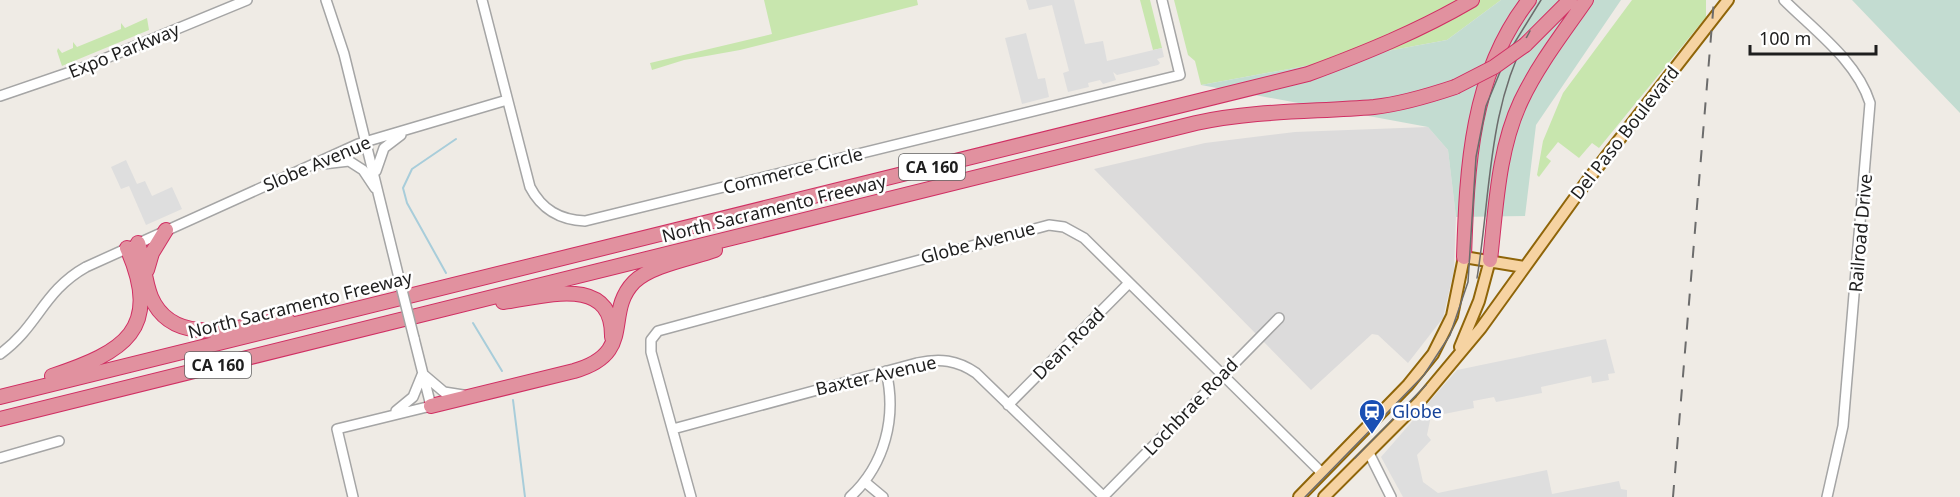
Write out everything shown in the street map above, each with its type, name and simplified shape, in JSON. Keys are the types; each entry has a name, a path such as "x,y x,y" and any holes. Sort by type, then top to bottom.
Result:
{"highway":[{"name":"North Sacramento Freeway","path":"0,395 381,304 1308,74 1374,50 1438,20 1472,0"},
{"path":"1464,257 1470,150 1478,109 1491,69 1507,36 1529,0"},
{"name":"North Sacramento Freeway","path":"0,419 1228,116 1376,107 1416,100 1455,87 1494,67 1525,45 1570,0"},
{"path":"1490,260 1502,167 1510,131 1521,102 1543,62 1586,0"},
{"path":"431,406 585,368 601,360 612,346 625,296 633,283 645,274 835,212"},
{"path":"146,275 152,253 166,230"},
{"path":"132,246 146,275 152,299 164,315 177,325 201,332 381,304"},
{"path":"0,395 98,360 124,341 136,321 141,298 141,284 132,246"},
{"path":"436,311 568,293 585,295 599,302 607,313 612,327 612,346"}],"main road":[{"name":"Del Paso Boulevard","path":"1324,497 1420,401 1481,327 1524,267 1728,0"},
{"path":"1299,497 1408,385 1433,354 1452,316 1464,257 1524,267"},
{"path":"1451,363 1470,325 1490,260"}],"street":[{"name":"Expo Parkway","path":"0,96 82,68 247,0"},
{"path":"326,0 342,46 431,406 336,429 353,497"},
{"name":"Commerce Circle","path":"482,0 527,178 539,201 562,218 573,220 596,219 1180,75 1162,0"},
{"name":"Railroad Drive","path":"1784,0 1851,68 1866,90 1870,103 1843,426 1827,497"},
{"name":"Slobe Avenue","path":"0,354 21,336 47,298 60,285 86,267 366,141 415,128 459,112 507,100"},
{"path":"375,176 384,148 415,128"},
{"path":"309,166 349,161 369,176 380,198"},
{"name":"Globe Avenue","path":"673,429 651,352 654,335 664,328 1041,226 1056,225 1078,234 1322,473"},
{"name":"Dean Road","path":"1008,405 1129,283"},
{"name":"Lochbrae Road","path":"1103,497 1279,318"},
{"name":"Baxter Avenue","path":"673,429 928,360 954,361 976,373 1103,497"},
{"path":"850,497 865,482 883,447 888,427 891,395 886,371"},
{"path":"422,373 444,392 477,395"},
{"path":"384,418 410,401 416,393 422,373"},
{"path":"673,429 691,497"},
{"path":"0,458 59,441"},
{"path":"1369,453 1391,497"},
{"path":"865,482 883,497"}],"shaded area":[{"path":"1026,0 1074,0 1085,44 1103,41 1107,61 1162,48 1164,57 1157,59 1160,63 1158,65 1117,75 1113,72 1116,80 1103,84 1100,80 1088,83 1089,87 1068,92 1063,73 1069,71 1052,5 1029,10"},
{"path":"1026,33 1038,79 1045,78 1049,97 1022,104 1005,38"},
{"path":"1428,127 1448,150 1456,217 1454,270 1443,318 1408,363 1378,335 1372,334 1311,390 1094,169 1205,143 1295,132"},
{"path":"126,160 137,184 145,181 152,196 172,187 182,209 146,225 129,186 121,189 111,167"},
{"path":"1606,339 1615,373 1608,374 1609,380 1592,383 1591,376 1541,387 1542,393 1496,402 1494,397 1473,401 1474,408 1444,414 1439,410 1431,416 1427,435 1431,440 1417,455 1423,482 1438,493 1547,470 1552,494 1619,481 1621,489 1627,490 1627,497 1403,497 1381,457 1457,370"}],"green space":[{"path":"764,0 917,0 918,5 740,50 684,60 652,70 650,63 772,34"},
{"path":"1140,0 1150,0 1162,48 1153,50"},
{"path":"1174,0 1501,0 1447,40 1201,85 1195,61 1188,55"},
{"path":"1501,0 1621,0 1536,125 1525,216 1456,217 1448,150 1428,127 1201,85 1447,40"},
{"path":"1632,0 1706,0 1706,17 1599,148 1592,143 1579,158 1558,142 1546,157 1551,161 1539,177 1537,175 1543,141 1563,93"},
{"path":"1852,0 1960,0 1960,113"},
{"path":"147,18 149,30 62,66 58,48 62,53 73,48 73,42 77,47 121,29 121,23 125,28"}],"waterway":[{"path":"446,273 407,203 403,188 412,169 456,139"},
{"path":"473,323 502,371"},
{"path":"513,400 525,497"}],"tram line":[{"path":"1305,497 1424,375 1450,335 1468,282 1476,157 1486,106 1507,55 1541,0"},
{"path":"1477,278 1498,121 1516,60 1530,31"},
{"path":"1355,458 1426,385"}],"railway":[{"path":"1673,497 1714,0"}],"place":[{"name":"Globe","path":"1372,435"}]}
